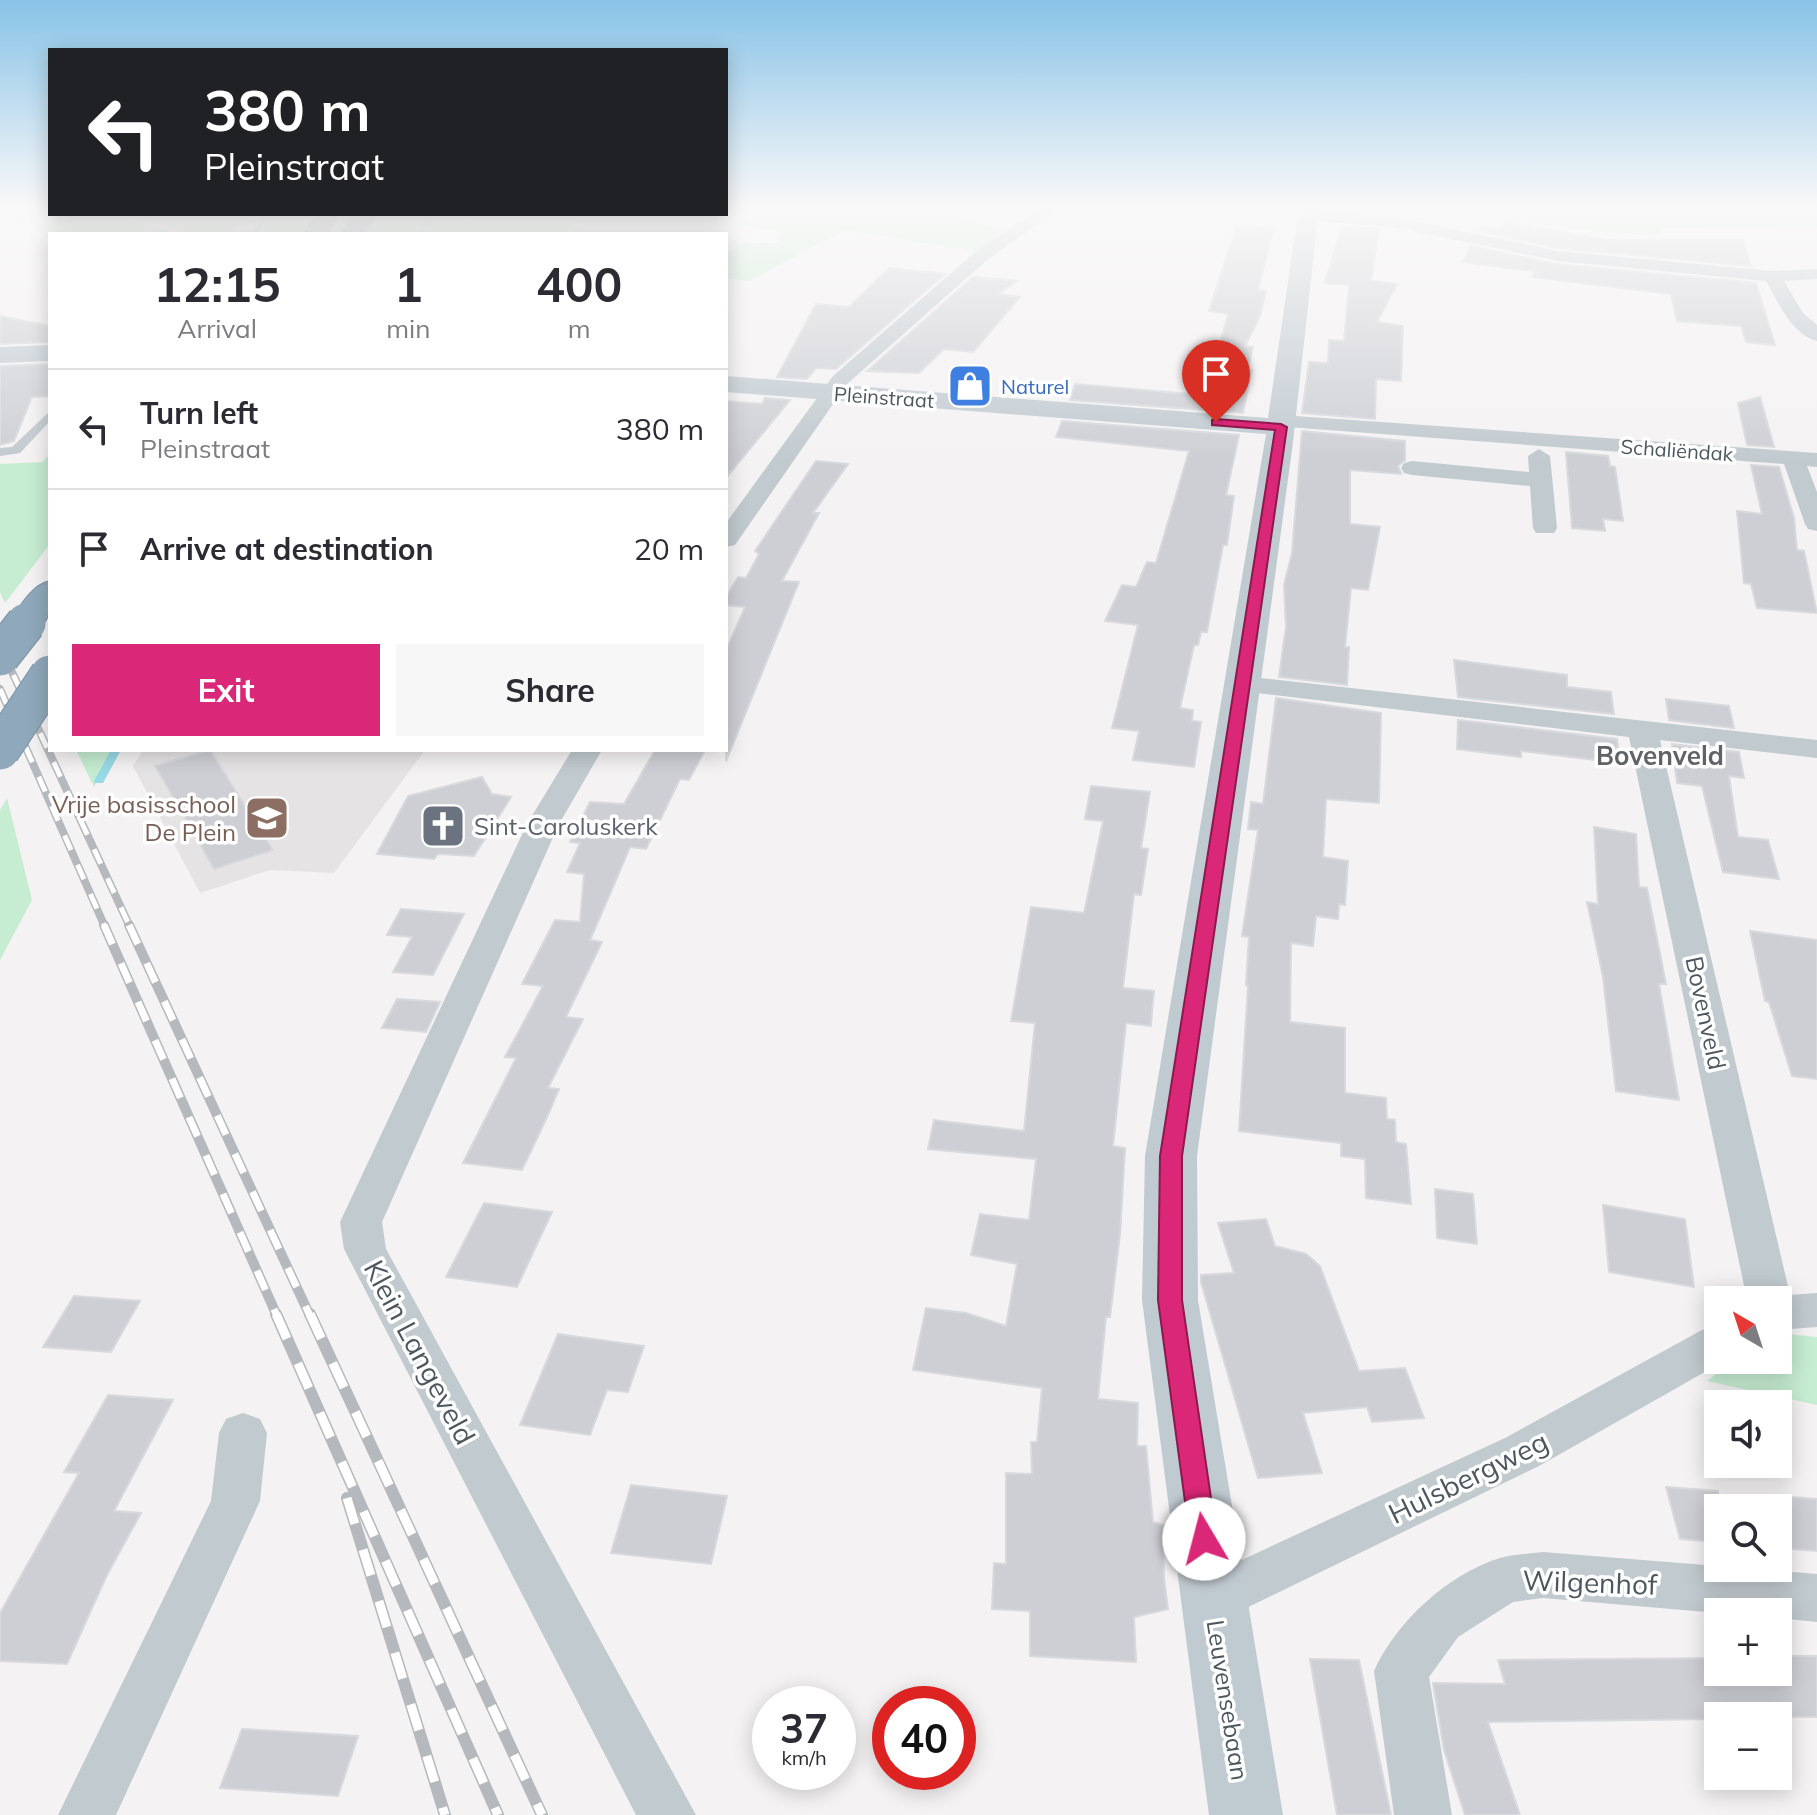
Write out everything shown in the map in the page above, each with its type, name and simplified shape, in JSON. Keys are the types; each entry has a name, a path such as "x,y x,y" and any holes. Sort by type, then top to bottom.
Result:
{"highway":[{"path":"0,656 48,594"},
{"path":"0,750 48,678"}],"street":[{"path":"728,537 825,399 940,292"},
{"name":"Leuvensebaan","path":"1246,1815 1170,1300 1171,1156 1282,424 1298,292"},
{"path":"1781,292 1795,316 1817,335"},
{"path":"0,355 48,353"},
{"name":"Pleinstraat","path":"728,384 825,399 1282,424"},
{"name":"Schaliëndak","path":"1282,424 1805,459"},
{"path":"1538,440 1545,528"},
{"path":"1805,459 1817,524"},
{"path":"1412,468 1541,480"},
{"path":"1242,684 1817,749"},
{"name":"Bovenveld","path":"1642,727 1766,1286"},
{"name":"Klein Langeveld","path":"586,752 543,824 361,1222 365,1249 667,1815"},
{"path":"1792,1312 1817,1310"},
{"name":"Hulsbergweg","path":"1212,1599 1522,1452 1704,1351"},
{"path":"87,1815 235,1501 243,1433"},
{"name":"Wilgenhof","path":"1423,1815 1401,1671 1440,1620 1503,1580 1543,1575 1817,1598"}],"lane":[{"path":"0,452 16,450 48,416"}],"shaded area":[{"name":"Vrije basisschool De Plein","path":"142,752 424,752 334,873 270,870 200,893 133,766"}],"green space":[{"path":"48,456 48,547 5,603 0,592 0,464 43,462"},
{"path":"77,752 115,752 94,787"},
{"path":"7,798 32,900 0,960 0,810"},
{"path":"1792,1334 1817,1337 1817,1405 1792,1400 1792,1390 1748,1390 1707,1381 1716,1374 1792,1374"}],"building":[{"path":"865,292 925,292 836,369 816,368 807,379 777,377 816,304 849,307"},
{"path":"956,292 1002,292 999,294 1020,297 973,352 944,349 919,373 867,371"},
{"path":"1215,292 1266,292 1260,316 1245,346 1253,347 1248,369 1252,370 1243,413 1070,400 1075,384 1189,394 1201,365 1214,366 1228,314 1209,311"},
{"path":"1348,292 1393,292 1377,322 1403,326 1401,381 1376,379 1375,419 1302,413 1309,362 1328,363 1329,340 1344,341"},
{"path":"1652,292 1759,292 1775,345 1746,342 1741,326 1677,321 1671,294"},
{"path":"0,316 48,326 48,342 0,344"},
{"path":"48,364 48,396 32,397 14,441 0,445 0,366"},
{"path":"1760,397 1774,447 1747,445 1738,403"},
{"path":"765,398 790,400 728,476 728,401 762,404"},
{"path":"1062,421 1239,435 1226,495 1234,496 1227,545 1223,545 1207,632 1201,632 1198,645 1194,645 1180,708 1193,710 1192,721 1201,722 1194,767 1133,760 1139,731 1112,728 1138,625 1105,621 1122,585 1136,587 1147,562 1156,563 1189,451 1056,437"},
{"path":"1302,431 1405,441 1405,460 1398,466 1401,474 1350,470 1350,524 1380,527 1368,590 1351,588 1345,647 1349,647 1347,685 1279,677 1286,627 1284,585 1292,553"},
{"path":"1566,452 1608,456 1610,466 1615,467 1623,521 1603,519 1605,531 1572,528"},
{"path":"816,461 848,464 813,513 819,513 782,581 799,582 726,761 728,646 745,607 728,605 728,594 738,577 746,578 759,554 755,551"},
{"path":"1751,465 1779,467 1794,518 1797,550 1804,551 1817,613 1757,608 1751,584 1744,583 1737,511 1762,514"},
{"path":"1454,660 1567,675 1567,687 1611,692 1614,714 1458,697"},
{"path":"1276,698 1381,713 1379,803 1326,799 1323,857 1348,861 1345,905 1339,904 1338,919 1316,916 1313,946 1291,943 1290,1022 1345,1028 1345,1093 1386,1098 1387,1119 1395,1120 1396,1142 1406,1144 1411,1204 1366,1198 1365,1159 1341,1156 1341,1143 1239,1131 1249,937 1242,936 1258,830 1248,829 1251,802 1263,804"},
{"path":"1666,699 1729,706 1734,728 1669,720"},
{"path":"1458,720 1617,739 1620,763 1521,751 1521,757 1457,749"},
{"path":"1672,744 1739,752 1744,778 1729,776 1738,837 1768,840 1779,879 1723,872 1702,786 1677,783"},
{"name":"Vrije basisschool De Plein","path":"211,752 273,850 214,869 155,766"},
{"path":"654,752 704,752 689,780 680,779 646,849 630,847 590,940 602,942 566,1017 583,1019 548,1088 559,1089 522,1170 463,1163 516,1058 505,1057 543,986 522,984 555,920 580,922 584,874 567,872 580,843 570,842 590,802 624,804"},
{"name":"Sint-Caroluskerk","path":"482,777 492,794 511,797 474,856 438,854 434,859 377,854 408,796"},
{"path":"1091,786 1150,792 1141,848 1148,849 1141,895 1134,894 1123,988 1154,991 1151,1026 1126,1023 1113,1146 1125,1148 1120,1235 1110,1317 1106,1317 1098,1399 1138,1403 1137,1446 1146,1446 1153,1522 1163,1525 1168,1609 1134,1617 1136,1662 1030,1656 1030,1611 992,1609 994,1563 1006,1564 1006,1473 1032,1474 1031,1442 1037,1442 1042,1388 913,1370 926,1308 966,1313 1006,1326 1017,1264 971,1255 980,1214 1029,1220 1036,1159 928,1149 934,1120 1024,1131 1035,1023 1011,1021 1031,907 1084,913 1103,821 1085,819"},
{"path":"1594,827 1636,834 1639,887 1647,888 1666,984 1659,984 1679,1100 1616,1091 1603,977 1587,902 1598,904"},
{"path":"401,909 464,914 433,975 393,972 412,937 387,935"},
{"path":"1750,931 1817,940 1817,1079 1792,1076 1769,1002 1765,1001"},
{"path":"397,999 440,1002 426,1032 382,1028"},
{"path":"1435,1189 1473,1194 1477,1244 1437,1238"},
{"path":"484,1203 552,1212 517,1287 446,1277"},
{"path":"1603,1205 1685,1219 1694,1287 1609,1272"},
{"path":"1266,1219 1275,1246 1306,1254 1320,1266 1359,1371 1405,1368 1424,1418 1372,1422 1367,1407 1303,1413 1322,1473 1258,1478 1201,1282 1201,1275 1234,1273 1218,1223"},
{"path":"74,1296 140,1301 111,1352 43,1347"},
{"path":"558,1334 644,1346 628,1392 607,1390 590,1435 520,1425"},
{"path":"108,1395 173,1400 114,1511 141,1513 106,1577 67,1664 0,1661 0,1613 79,1473 64,1472"},
{"path":"631,1485 727,1496 711,1564 611,1553"},
{"path":"1666,1487 1718,1491 1718,1494 1704,1494 1704,1541 1680,1539"},
{"path":"1792,1497 1817,1499 1817,1551 1792,1549"},
{"path":"1792,1656 1817,1656 1817,1717 1792,1717 1792,1702 1704,1702 1704,1719 1488,1722 1520,1815 1465,1815 1444,1750 1433,1683 1505,1684 1498,1660 1704,1658 1704,1686 1792,1686"},
{"path":"1310,1659 1359,1660 1391,1815 1337,1815"},
{"path":"242,1729 358,1736 338,1796 220,1788"}],"waterway":[{"path":"99,781 115,752"}],"railway":[{"path":"0,646 48,750"},
{"path":"0,689 105,927"},
{"path":"49,752 130,927"},
{"path":"104,925 277,1316"},
{"path":"129,925 310,1316"},
{"path":"276,1314 498,1815"},
{"path":"310,1314 542,1815"},
{"path":"347,1498 445,1815"}],"place":[{"name":"Naturel","path":"970,386"},
{"name":"Vrije basisschool De Plein","path":"267,818"},
{"name":"Sint-Caroluskerk","path":"443,826"}],"district":[{"name":"Bovenveld","path":"1660,755"}],"route":[{"path":"1204,1539 1170,1300 1171,1156 1281,427 1216,422"}]}
